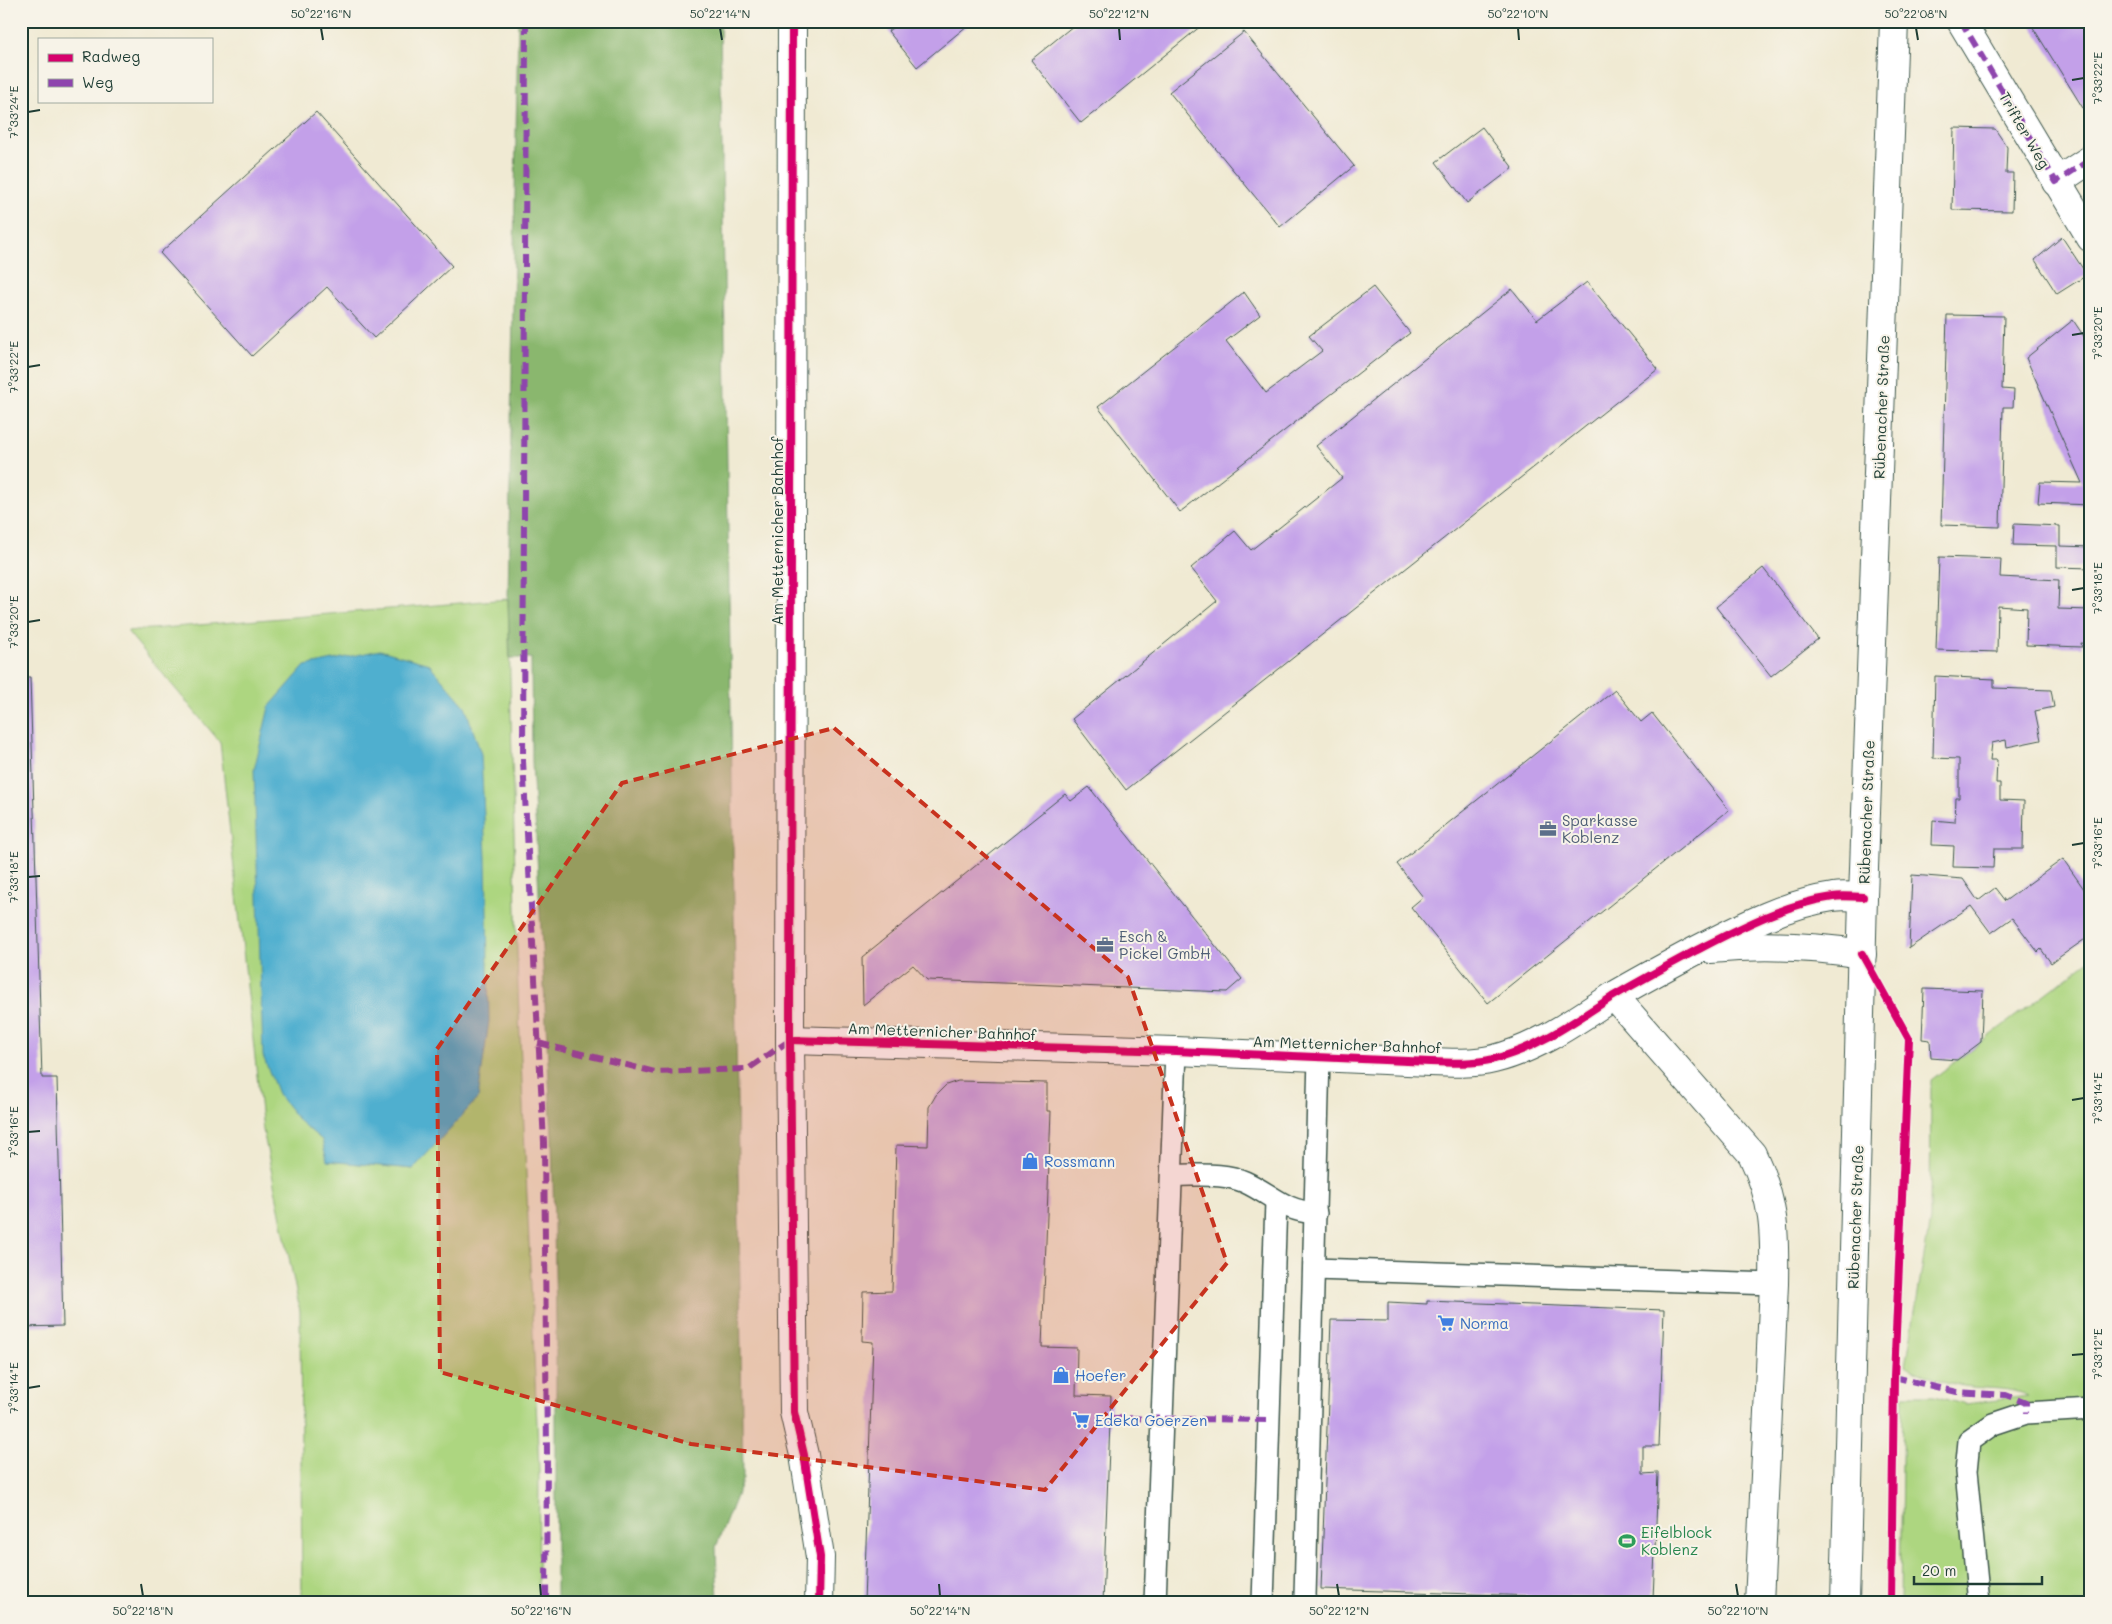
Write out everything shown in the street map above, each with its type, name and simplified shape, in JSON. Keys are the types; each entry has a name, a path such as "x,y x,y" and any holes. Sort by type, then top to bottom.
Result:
{"street":[{"name":"Am Metternicher Bahnhof","path":"792,21 790,1040 794,1412 804,1455 820,1557 820,1603"},
{"name":"Rübenacher Straße","path":"1845,1603 1863,897 1894,21"},
{"name":"Trifter Weg","path":"1961,21 2091,238"},
{"path":"2056,182 2091,159"},
{"name":"Am Metternicher Bahnhof","path":"790,1040 1176,1051 1462,1063 1493,1059 1520,1050 1561,1030 1614,996 1729,933 1803,904 1834,897 1863,897"},
{"name":"Am Metternicher Bahnhof","path":"1696,951 1737,947 1779,946 1824,948 1862,954"},
{"path":"1614,996 1752,1154 1765,1181 1773,1212 1775,1240 1774,1284 1759,1603"}],"lane":[{"path":"1154,1603 1176,1051"},
{"path":"1307,1603 1305,1597 1319,1057"},
{"path":"1172,1175 1225,1176 1245,1182 1298,1212 1316,1213"},
{"path":"1263,1603 1276,1201"},
{"path":"1314,1269 1774,1284"},
{"path":"1979,1603 1966,1472 1969,1441 1993,1424 2026,1413 2091,1409"}],"highlighted area":[{"path":"834,728 1128,977 1227,1263 1045,1490 691,1444 440,1372 437,1049 622,783"}],"green space":[{"path":"518,21 720,21 743,1478 716,1547 718,1603 556,1603 556,1319 552,1136 532,761 531,658 510,658 508,599"},
{"path":"508,599 518,992 539,1470 538,1603 302,1603 300,1311 263,1130 220,742 127,631","holes":["322,1140 413,1169 328,1161"]},
{"path":"2091,959 2091,1603 1900,1603 1903,1395 1934,1395 1966,1404 2028,1396 2007,1390 1972,1387 1946,1382 1906,1366 1930,1220 1931,1080"}],"water":[{"path":"380,650 429,664 465,706 481,754 486,857 489,1021 478,1098 413,1169 327,1161 322,1140 300,1122 278,1094 263,1056 254,770 269,707 305,666"}],"building":[{"path":"898,21 973,21 917,67 888,31 899,23"},
{"path":"1079,21 1207,21 1081,123 1031,60"},
{"path":"2029,21 2083,21 2091,32 2091,121"},
{"path":"1244,32 1354,166 1280,227 1169,92"},
{"path":"316,112 452,266 374,338 327,287 252,356 160,253"},
{"path":"1482,127 1513,168 1467,203 1436,162"},
{"path":"1954,128 1995,129 2007,147 2006,173 2013,173 2012,211 1952,210"},
{"path":"2062,237 2087,275 2057,294 2035,260"},
{"path":"1587,282 1658,369 1126,790 1072,719 1217,601 1191,568 1235,531 1251,550 1342,478 1316,446 1512,289 1537,320"},
{"path":"1373,287 1410,333 1180,512 1098,407 1244,292 1260,315 1226,341 1266,393 1322,351 1309,336"},
{"path":"1947,315 2004,316 2002,389 2014,390 2013,407 2003,407 2000,527 1941,525"},
{"path":"2073,320 2091,347 2091,423 2088,425 2091,431 2091,505 2038,503 2040,482 2082,483 2026,358"},
{"path":"2014,524 2060,526 2060,546 2091,547 2091,568 2057,567 2057,546 2013,545"},
{"path":"1939,557 2001,559 2000,577 2059,580 2058,609 2091,610 2091,644 2081,643 2082,647 2026,645 2027,608 1998,606 1997,652 1936,650"},
{"path":"1763,568 1818,639 1771,676 1716,607"},
{"path":"1935,676 1994,679 1994,688 2051,690 2054,707 2035,711 2041,740 2007,747 2006,740 1992,743 1990,760 1997,760 1996,783 2000,783 2000,800 2024,801 2023,849 1994,849 1993,868 1953,867 1954,846 1932,845 1933,820 1955,822 1956,798 1959,798 1959,759 1933,758"},
{"path":"21,677 30,677 42,1078 57,1078 63,1326 21,1327"},
{"name":"Sparkasse Koblenz","path":"1615,690 1641,722 1652,713 1729,810 1488,1003 1411,907 1423,897 1397,864"},
{"path":"1089,787 1242,979 1227,992 927,980 913,965 863,1005 862,957 1065,794 1071,801"},
{"path":"2063,859 2091,899 2091,935 2051,963 2041,949 2038,952 2012,918 1991,933 1971,906 1909,948 1912,875 1963,879 1978,901 1995,888 2005,901"},
{"path":"1924,989 1983,991 1981,1042 1957,1060 1931,1058 1930,1040 1922,1039"},
{"path":"958,1081 1047,1083 1047,1111 1051,1111 1042,1347 1077,1348 1076,1395 1111,1396 1103,1603 864,1603 873,1342 862,1341 863,1292 892,1291 896,1145 928,1146 929,1107 936,1095 946,1085"},
{"path":"1427,1301 1664,1310 1659,1446 1643,1446 1643,1474 1658,1473 1653,1600 1321,1589 1331,1320 1388,1321 1388,1302 1427,1304"}],"marked path":[{"path":"526,21 523,761 544,1142 547,1452 546,1603"},
{"path":"1961,21 2056,182 2091,159"},
{"path":"538,1043 655,1072 748,1069 790,1040"},
{"path":"1894,1377 1957,1392 2006,1395 2026,1403 2026,1413"},
{"path":"1111,1418 1270,1420"}],"cycle path":[{"path":"792,21 790,1040 794,1412 804,1455 820,1557 819,1603"},
{"path":"790,1040 1176,1051 1446,1063 1479,1062 1510,1054 1541,1041 1643,979 1762,918 1815,900 1840,896 1863,897"},
{"path":"1862,954 1909,1039 1894,1377 1891,1603"}],"place":[{"name":"Sparkasse Koblenz","path":"1548,829"},
{"name":"Esch & Pickel GmbH","path":"1105,945"},
{"name":"Rossmann","path":"1030,1161"},
{"name":"Norma","path":"1446,1323"},
{"name":"Hoefer","path":"1061,1375"},
{"name":"Edeka Goerzen","path":"1081,1420"},
{"name":"Eifelblock Koblenz","path":"1627,1541"}]}
